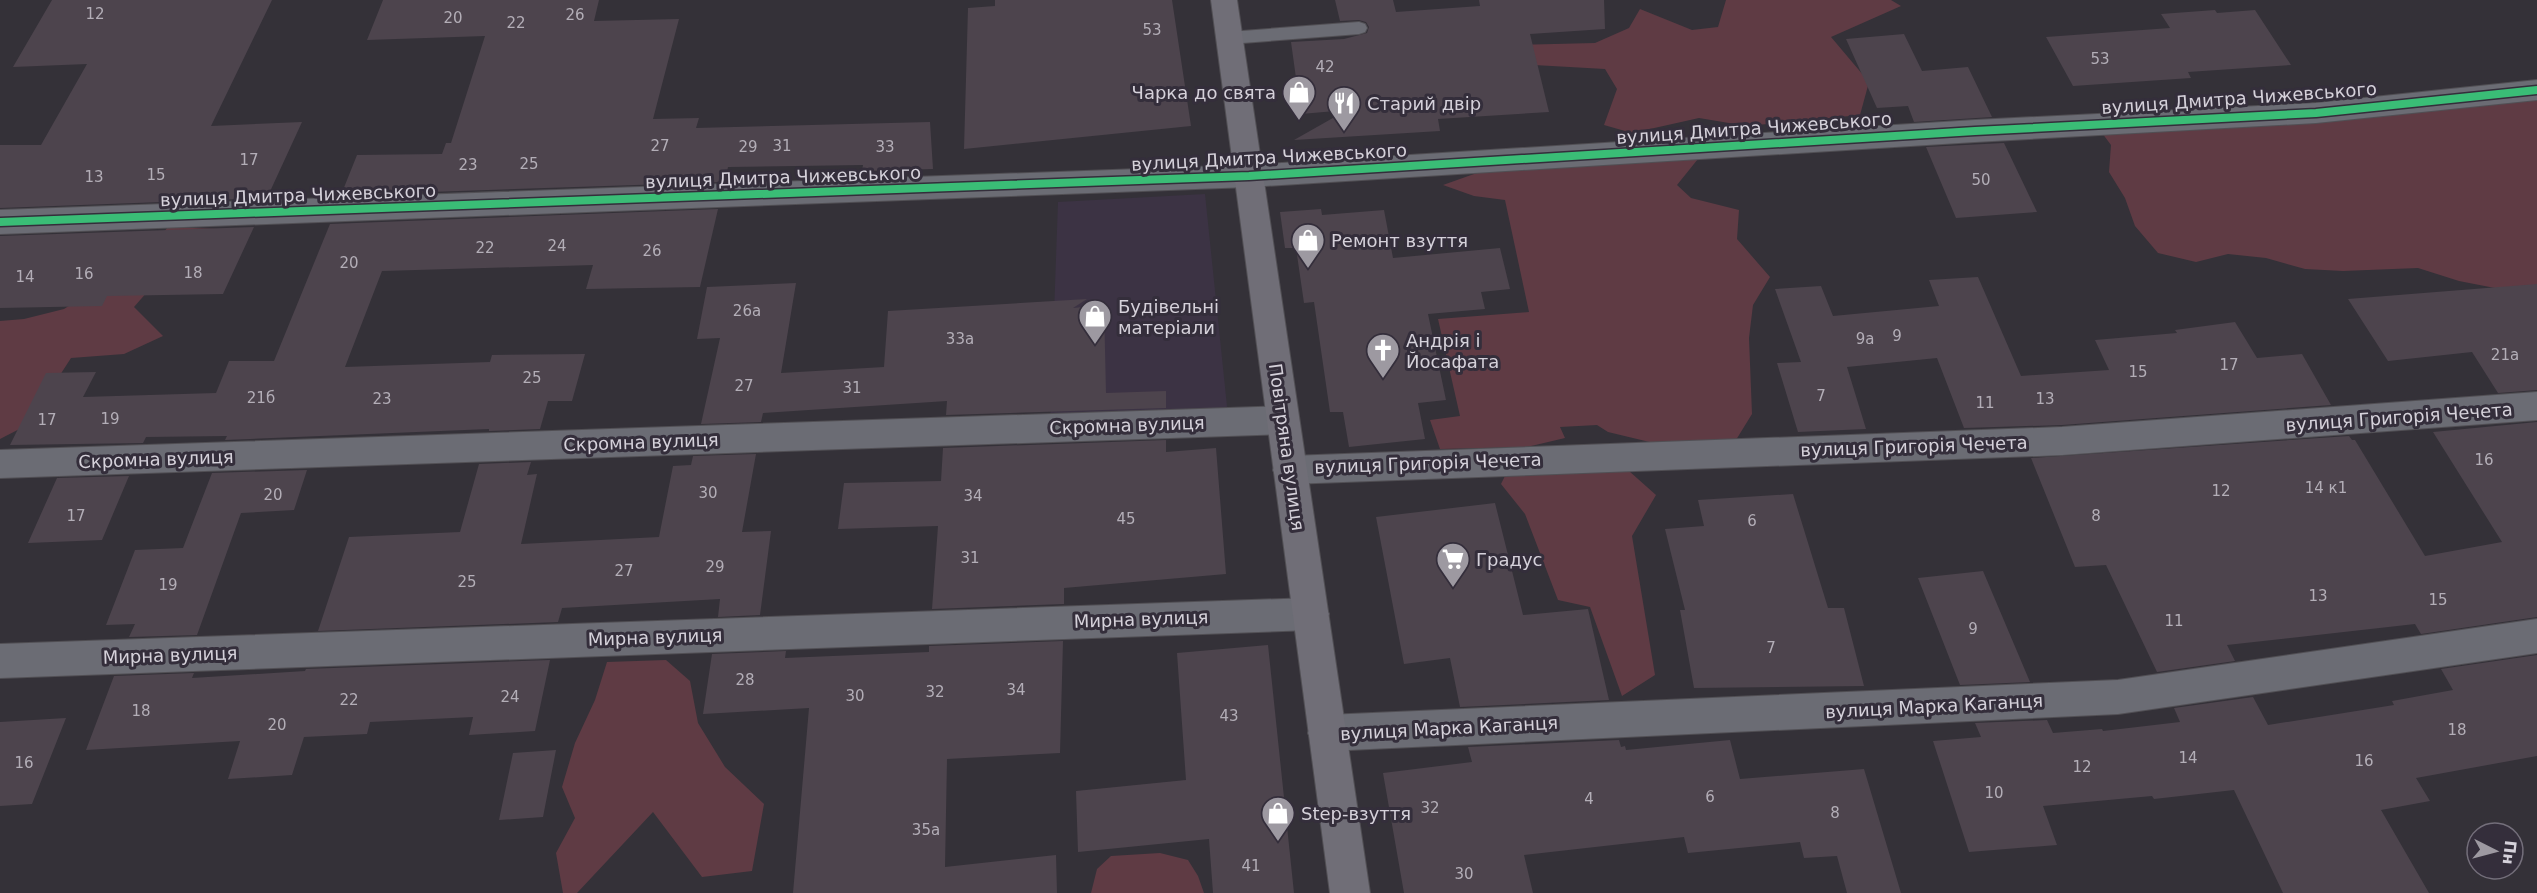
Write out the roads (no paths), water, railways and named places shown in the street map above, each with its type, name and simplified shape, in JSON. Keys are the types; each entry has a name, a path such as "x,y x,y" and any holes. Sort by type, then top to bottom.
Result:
{"street":[{"name":"Повітряна вулиця","path":"1224,0 1350,893"},
{"name":"вулиця Дмитра Чижевського","path":"0,222 1249,176 2316,112 2537,90"},
{"name":"вулиця Григорія Чечета","path":"1290,470 2062,441 2537,406"},
{"name":"Скромна вулиця","path":"0,464 1283,420"},
{"name":"Мирна вулиця","path":"0,661 1311,614"},
{"name":"вулиця Марка Каганця","path":"1327,733 2118,697 2537,636"}],"lane":[{"path":"1229,38 1359,28"}],"place":[{"name":"Чарка до свята","path":"1299,121"},
{"name":"Старий двір","path":"1344,132"},
{"name":"Ремонт взуття","path":"1308,269"},
{"name":"Будівельні матеріали","path":"1095,345"},
{"name":"Андрія і Йосафата","path":"1383,379"},
{"name":"Градус","path":"1453,588"},
{"name":"Step-взуття","path":"1278,842"}]}
